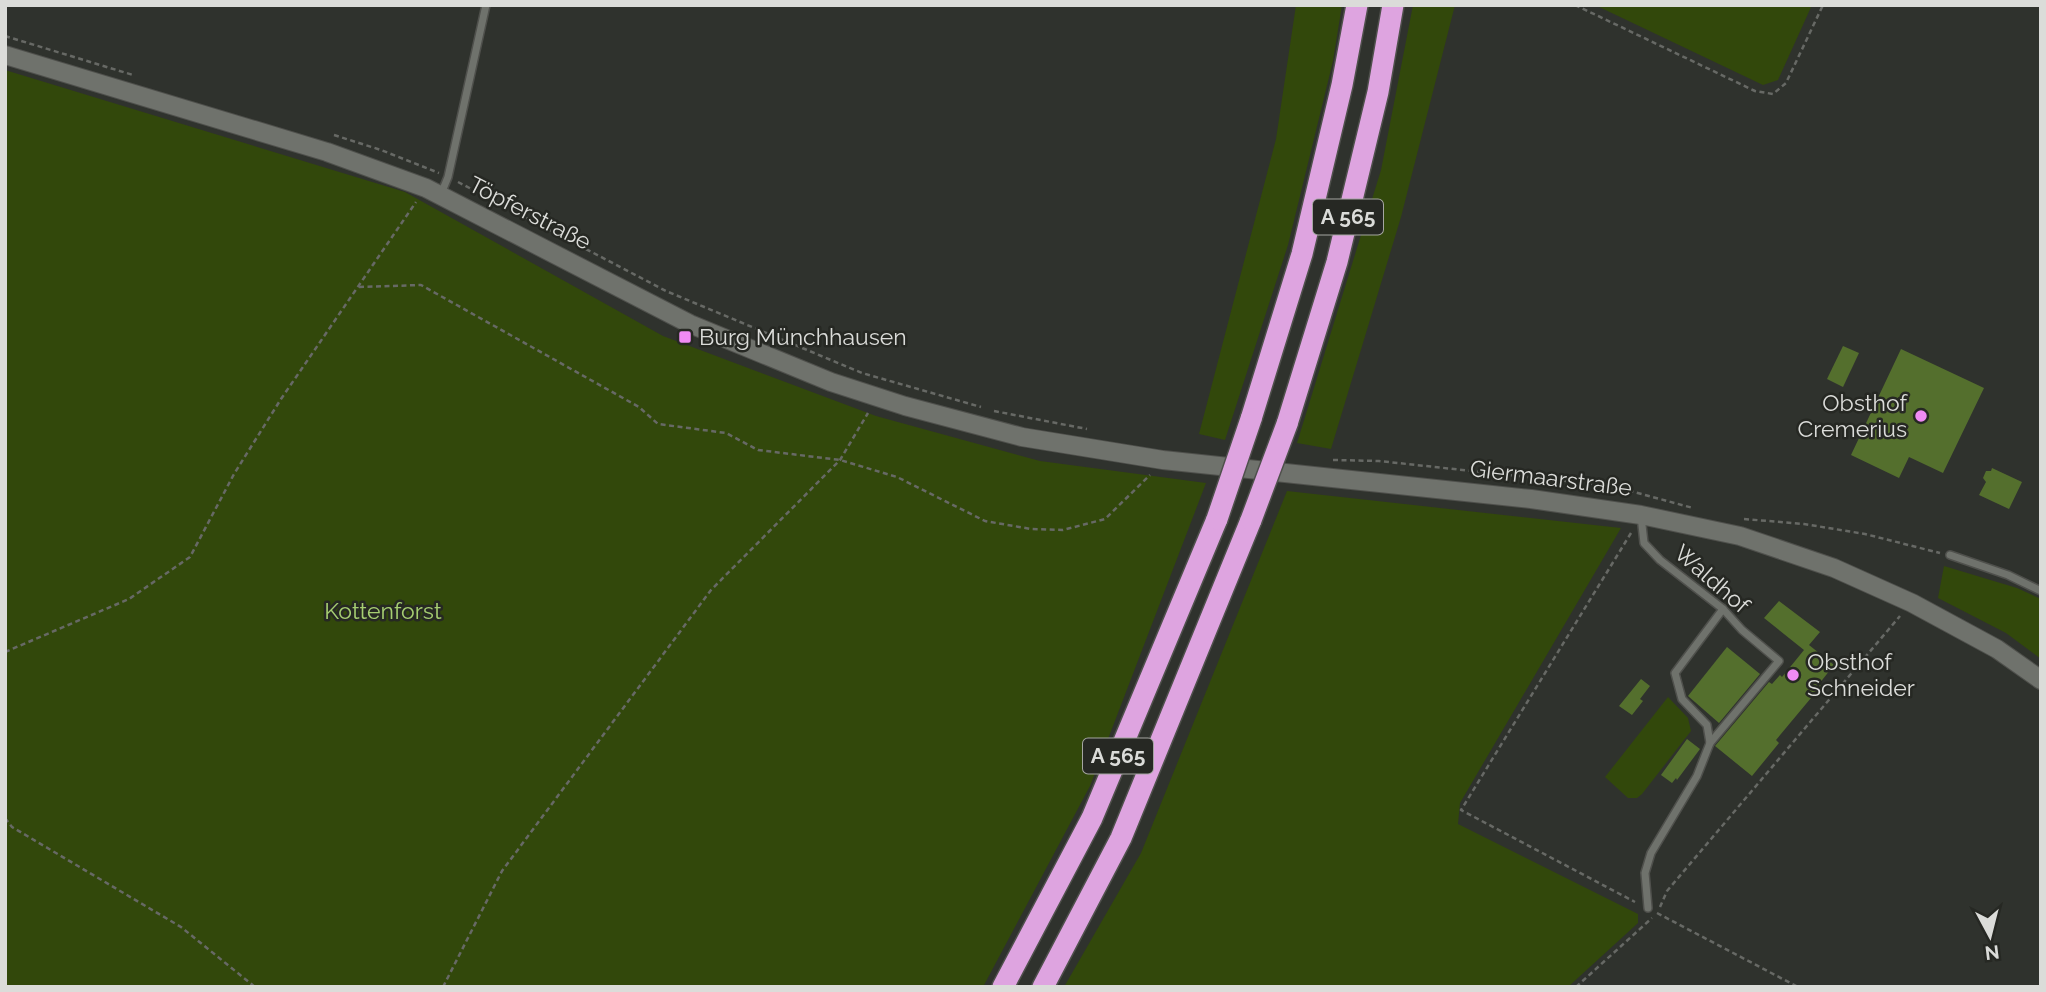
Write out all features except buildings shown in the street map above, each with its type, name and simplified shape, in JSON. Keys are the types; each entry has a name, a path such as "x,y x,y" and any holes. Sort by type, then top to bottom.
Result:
{"highway":[{"name":"A 565","path":"1003,987 1092,818 1217,519 1302,254 1342,85 1357,5"},
{"name":"A 565","path":"1043,987 1121,838 1251,520 1287,424 1337,262 1378,92 1392,5"}],"main road":[{"name":"Töpferstraße","path":"5,55 327,152 433,191 690,324 819,378 1022,437"},
{"name":"Giermaarstraße","path":"1022,437 1154,459 1531,499 1641,515 1740,537 1833,568 1912,603 1997,649 2041,680"}],"lane":[{"path":"433,191 448,177 486,5"},
{"name":"Waldhof","path":"1641,515 1644,543 1660,560 1723,609 1779,661 1710,743"},
{"path":"1950,555 2008,575 2041,591"},
{"path":"1648,908 1645,873 1651,853 1697,776 1710,743 1707,725 1682,699 1675,673 1723,609"}],"path":[{"path":"1575,5 1755,91 1773,94 1786,83 1823,5"},
{"path":"448,177 666,291 862,373 990,410 1096,431"},
{"path":"5,652 129,599 190,558 234,474 268,420 359,287 433,191"},
{"path":"359,287 421,285 639,407 658,424 726,433 758,450 839,460 897,477 985,521 1031,529 1063,530 1105,519 1152,472 1154,459"},
{"path":"443,987 502,871 710,590 839,460 889,380"},
{"path":"1328,460 1379,461 1612,486 1692,507"},
{"path":"1641,515 1461,810 1798,987"},
{"path":"1741,518 1804,524 1865,534 1950,555"},
{"path":"1576,987 1657,914 1667,891 1912,603"},
{"path":"5,818 12,827 181,928 255,987"}],"green space":[{"path":"1296,5 1342,5 1333,61 1288,245 1225,440 1199,434 1276,139"},
{"path":"1413,5 1455,5 1401,217 1331,449 1297,443 1381,170"},
{"path":"1595,5 1812,5 1778,80 1763,85"},
{"name":"Kottenforst","path":"5,70 405,192 663,336 876,416 1040,461 1206,483 1090,786 983,987 5,987"},
{"path":"1287,491 1621,528 1460,803 1458,824 1638,914 1638,923 1568,987 1064,987 1141,853"},
{"path":"1944,566 2017,588 2041,599 2041,659 2006,633 1938,598"},
{"path":"1668,697 1688,718 1691,731 1642,794 1637,798 1628,798 1605,777"}],"place":[{"name":"Burg Münchhausen","path":"685,337"},
{"name":"Obsthof Cremerius","path":"1921,416"},
{"name":"Obsthof Schneider","path":"1793,675"}]}
